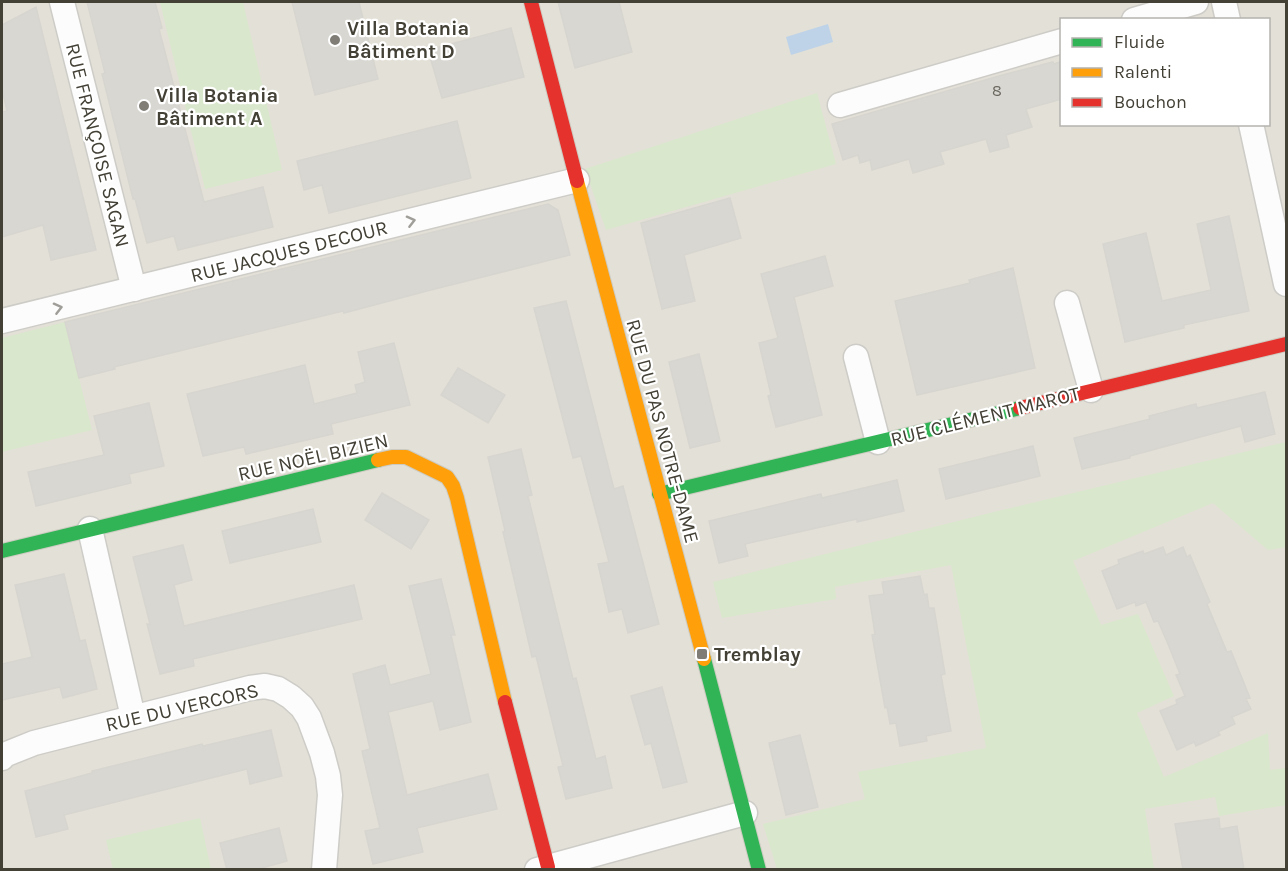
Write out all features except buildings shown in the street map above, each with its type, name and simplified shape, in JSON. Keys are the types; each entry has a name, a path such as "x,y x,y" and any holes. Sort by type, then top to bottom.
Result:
{"street":[{"name":"RUE FRANÇOISE SAGAN","path":"62,2 134,289"},
{"name":"RUE DU PAS NOTRE-DAME","path":"531,2 759,870"},
{"path":"1141,18 1196,2"},
{"path":"1224,2 1228,18"},
{"path":"840,105 1060,41"},
{"path":"1251,126 1287,284"},
{"name":"RUE JACQUES DECOUR","path":"2,321 577,180"},
{"name":"RUE CLÉMENT MAROT","path":"1067,303 1091,390"},
{"name":"RUE CLÉMENT MAROT","path":"659,494 1287,344"},
{"name":"RUE CLÉMENT MAROT","path":"856,357 878,442"},
{"name":"RUE NOËL BIZIEN","path":"2,551 392,457 406,456 447,477 457,498 542,868"},
{"path":"90,529 133,717"},
{"name":"RUE DU VERCORS","path":"2,758 4,755 34,743 133,717 250,688 265,686 278,689 302,707 309,718 328,776 330,795 324,870"},
{"path":"542,868 745,813"}],"shaded area":[{"path":"2,2 1286,2 1286,869 2,869"}],"green space":[{"path":"160,2 243,2 282,170 205,189"},
{"path":"817,93 836,164 606,230 585,169"},
{"path":"65,322 92,430 2,452 2,338"},
{"path":"1286,442 1286,547 1268,550 1213,503 1073,561 1101,625 1138,614 1174,696 1137,713 1164,777 1268,733 1270,770 1286,768 1286,805 1219,816 1215,797 1145,809 1154,869 777,869 763,824 865,799 858,772 986,748 951,565 835,587 836,599 722,618 713,582"},
{"path":"200,818 211,869 113,869 106,840"}],"water":[{"path":"828,24 833,42 791,55 786,37"}],"traffic: fast":[{"path":"659,494 1020,408"},
{"path":"2,551 378,460"},
{"path":"704,659 759,870"}],"traffic: slow":[{"path":"577,181 704,659"},
{"path":"378,460 406,457 447,477 453,486 505,702"}],"traffic: jam":[{"path":"531,2 577,181"},
{"path":"1020,408 1286,344"},
{"path":"505,702 548,867"}],"place":[{"name":"Villa Botania Bâtiment D","path":"335,40"},
{"name":"Villa Botania Bâtiment A","path":"144,106"},
{"name":"Tremblay","path":"702,654"}]}
